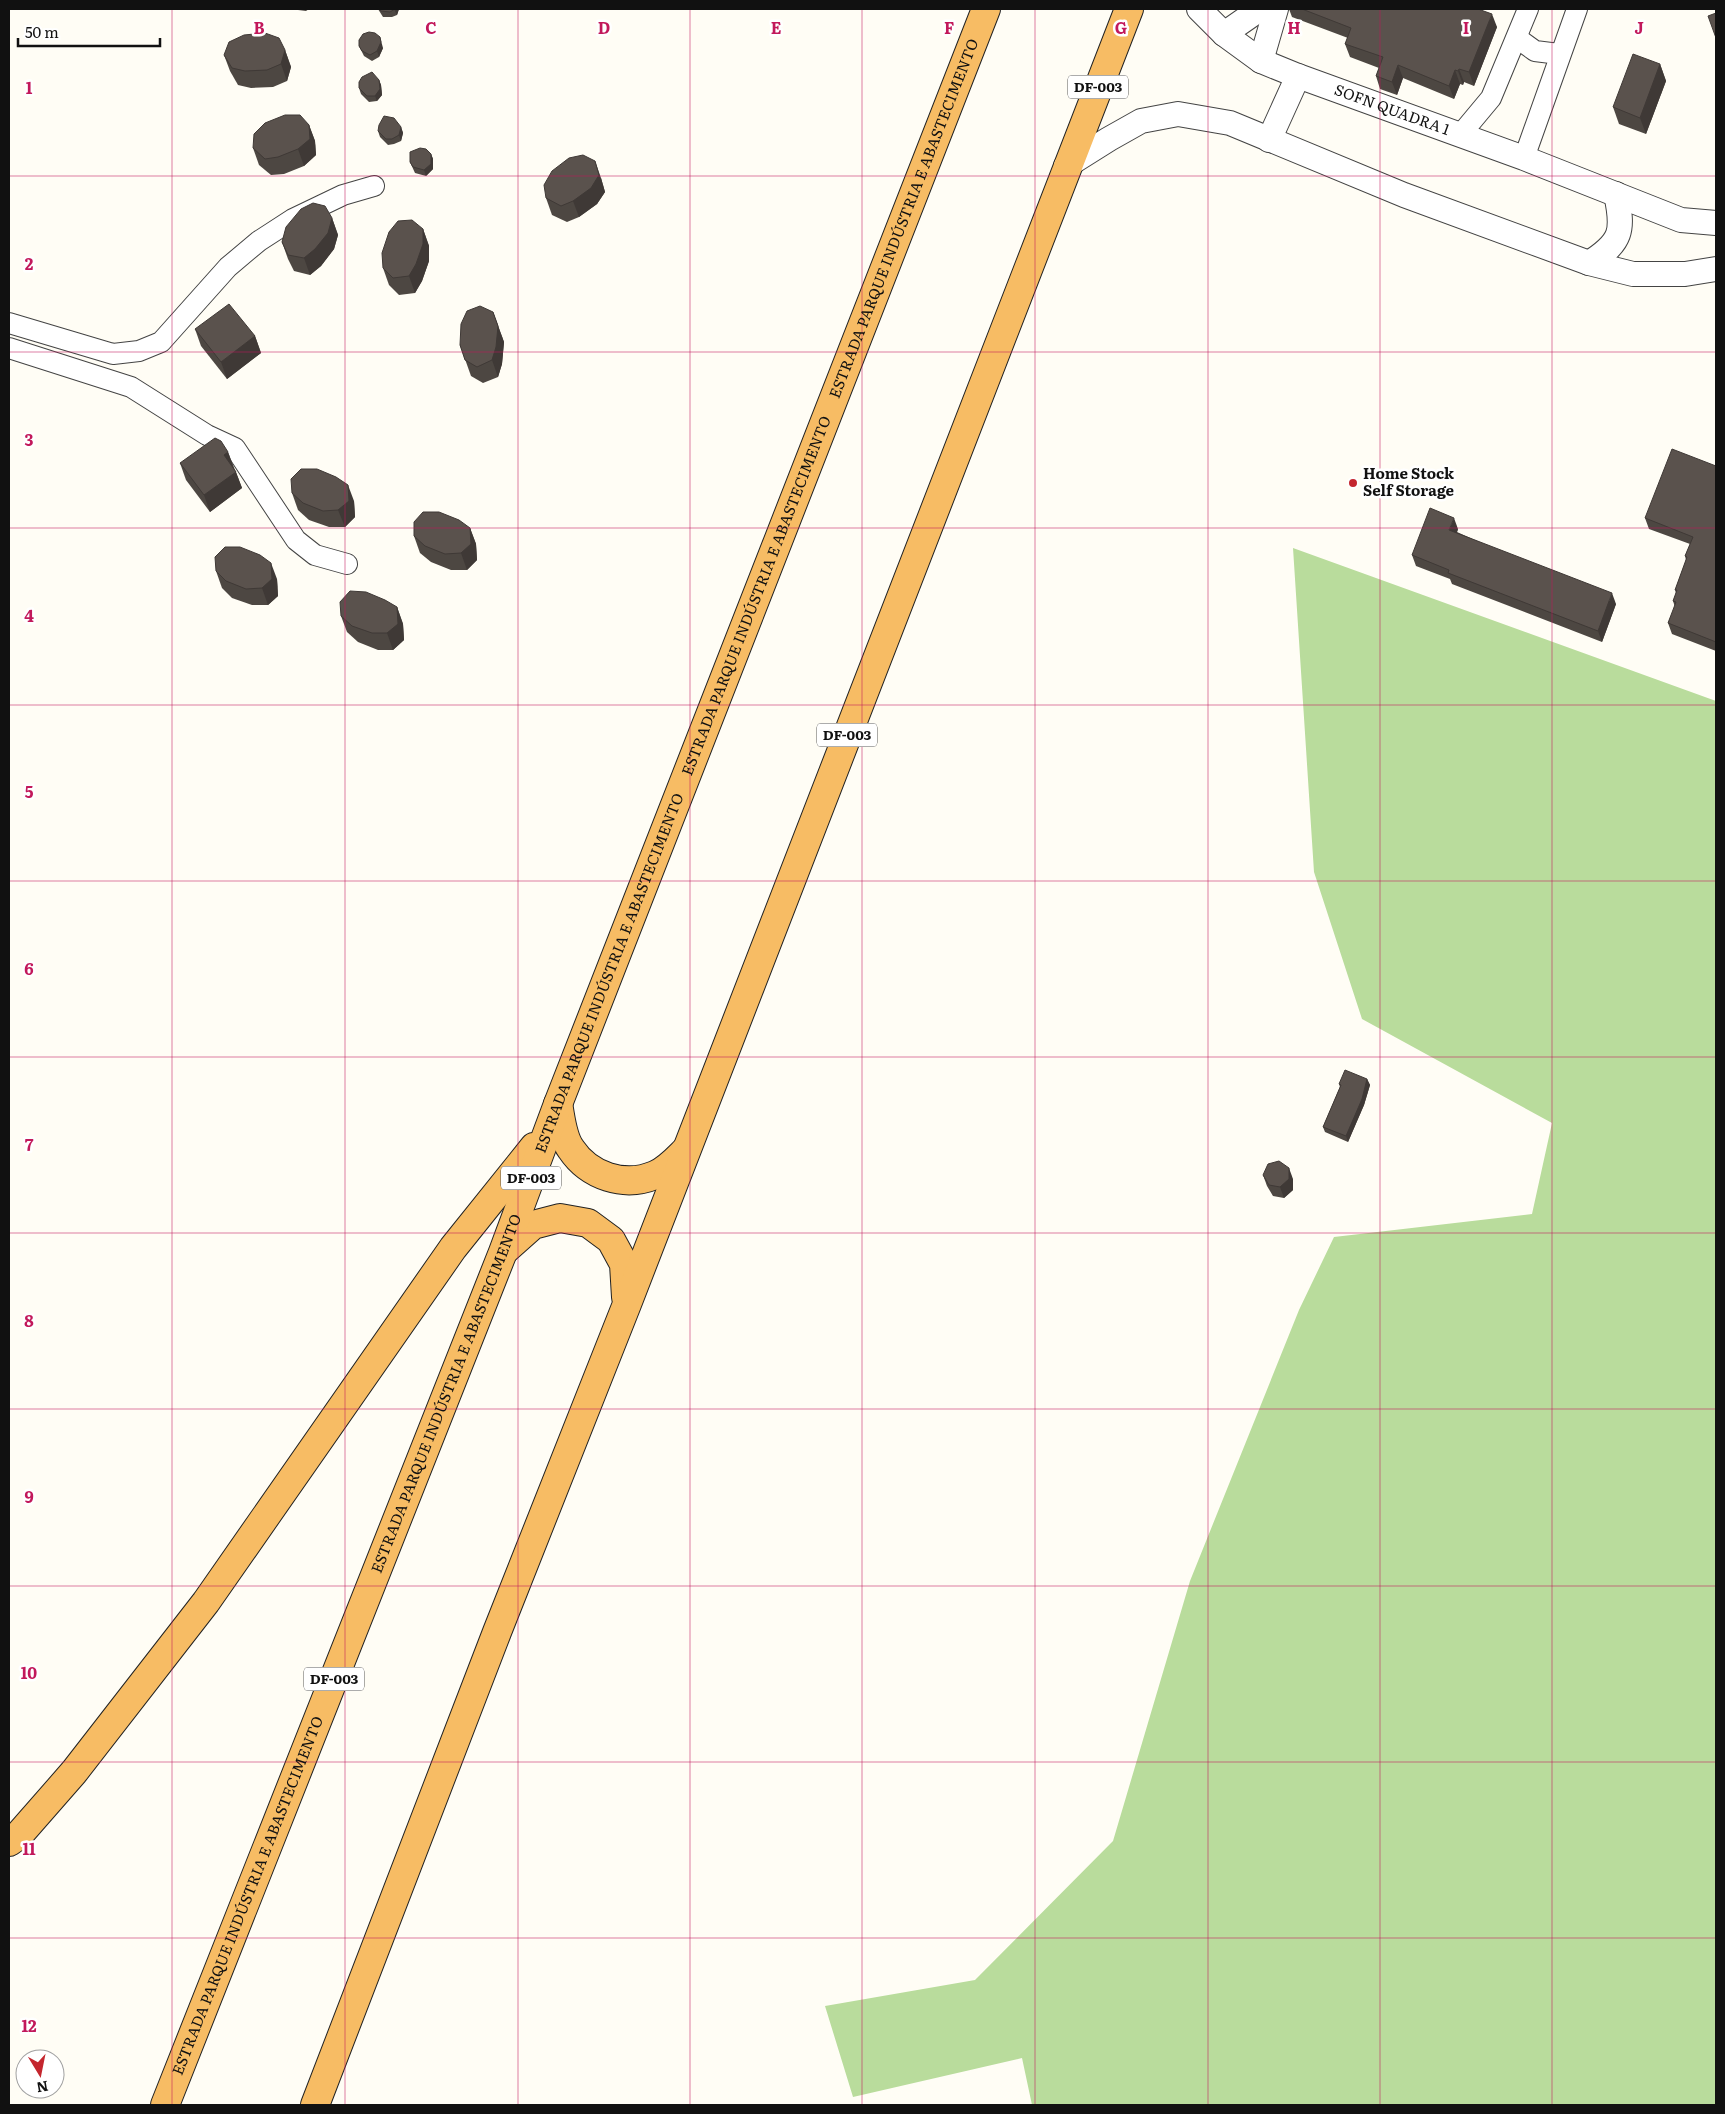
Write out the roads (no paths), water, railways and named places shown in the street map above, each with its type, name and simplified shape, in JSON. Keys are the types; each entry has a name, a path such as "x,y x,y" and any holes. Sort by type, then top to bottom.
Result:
{"highway":[{"name":"ESTRADA PARQUE INDÚSTRIA E ABASTECIMENTO","path":"165,2105 503,1252 554,1116 986,9"},
{"name":"DF-003","path":"315,2105 500,1623 627,1304 1066,166 1129,9"},
{"path":"9,1842 18,1836 74,1772 206,1602 453,1248 554,1116 562,1124 570,1147 586,1166 607,1178 632,1181 656,1175 672,1164 686,1150"},
{"path":"503,1252 533,1225 560,1218 588,1223 611,1240 624,1264 627,1304"}],"street":[{"name":"SOFN QUADRA 1","path":"1199,9 1224,34 1261,60 1298,76 1461,134 1681,220 1716,223"},
{"path":"1224,34 1260,9"},
{"path":"1261,60 1276,9"},
{"path":"1461,134 1491,98 1528,9"},
{"path":"1524,158 1577,9"},
{"path":"1517,38 1535,51 1560,54"},
{"path":"1269,140 1298,76"},
{"path":"1066,166 1108,138 1141,121 1178,114 1230,123 1404,195 1589,263 1633,274 1685,274 1716,269"},
{"path":"9,323 113,354 139,351 161,342 228,267 259,241 293,219 342,195 374,186"},
{"path":"1589,263 1606,252 1617,239 1622,219 1616,194"},
{"path":"9,348 131,386 207,435 235,448 296,540 315,555 347,564"}],"place":[{"name":"Home Stock Self Storage","path":"1353,483"}]}
